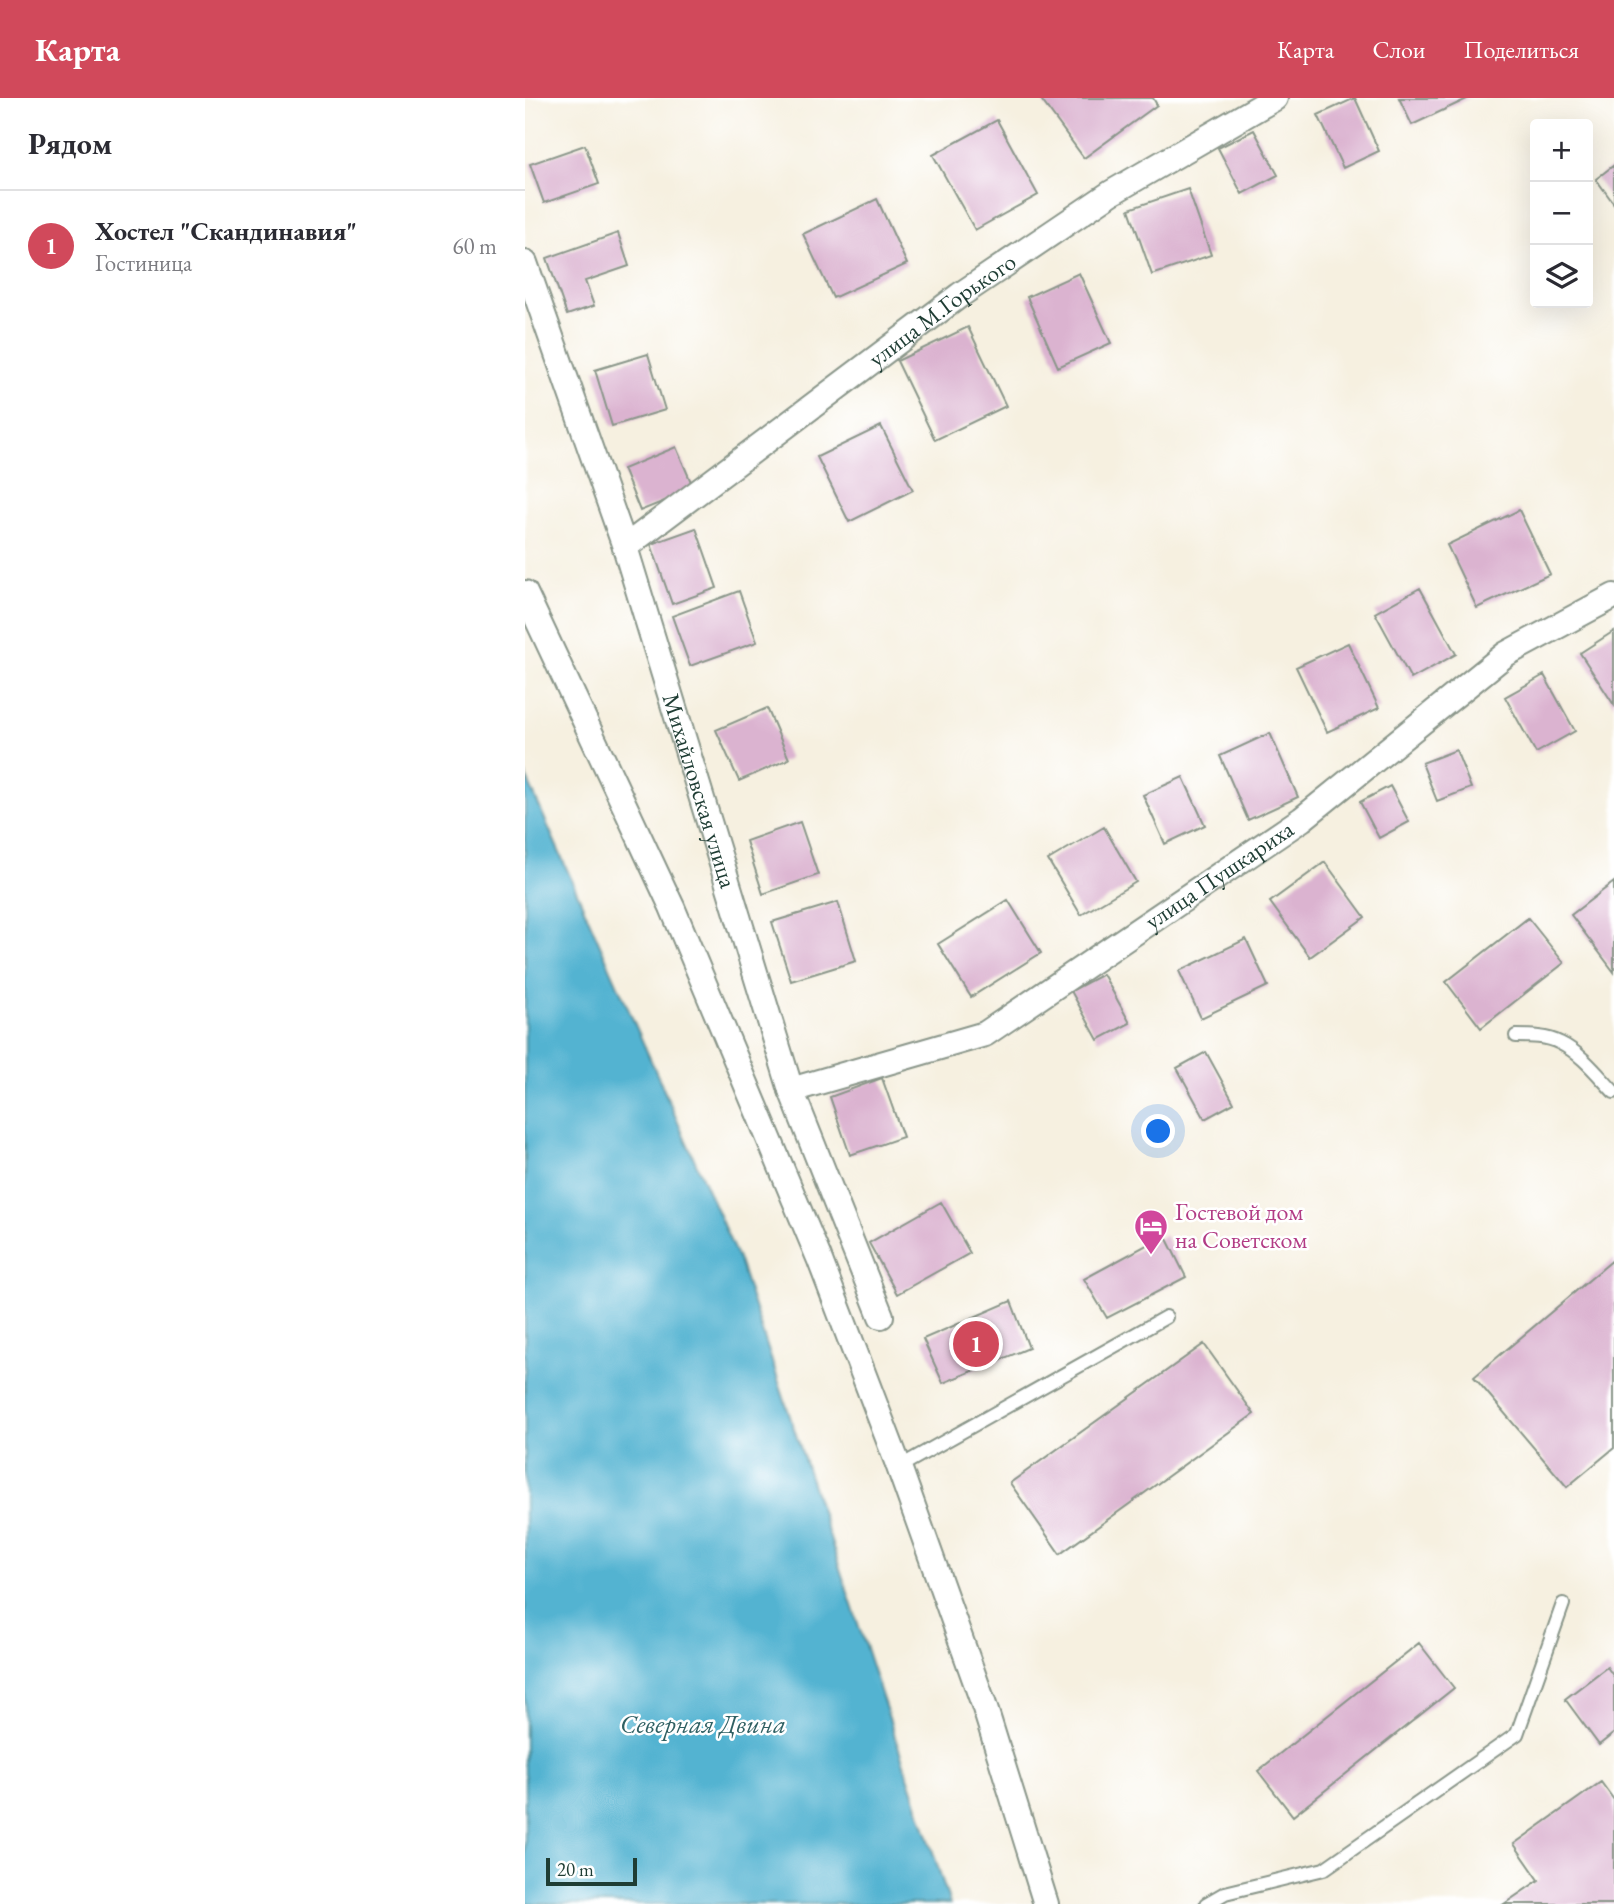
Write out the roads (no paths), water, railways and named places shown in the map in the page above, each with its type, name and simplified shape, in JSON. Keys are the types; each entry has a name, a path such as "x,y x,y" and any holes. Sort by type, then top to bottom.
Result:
{"street":[{"name":"улица М.Горького","path":"625,547 960,295 1111,192 1275,98"},
{"name":"Михайловская улица","path":"525,262 625,547 791,1090 881,1316"},
{"path":"525,593 672,907 820,1258 899,1467 984,1705 1046,1904"},
{"name":"улица Пушкариха","path":"791,1090 985,1034 1302,820 1506,654 1614,596"}],"lane":[{"path":"1516,1037 1536,1036 1560,1042 1614,1092"},
{"path":"899,1467 1166,1317"},
{"path":"1206,1904 1225,1893 1324,1869 1517,1734 1563,1604"}],"water":[{"name":"Северная Двина","path":"525,774 739,1261 950,1904 525,1904"}],"place":[{"name":"Гостевой дом на Советском","path":"1151,1256"},
{"name":"Хостел \"Скандинавия\"","path":"976,1344"}]}
